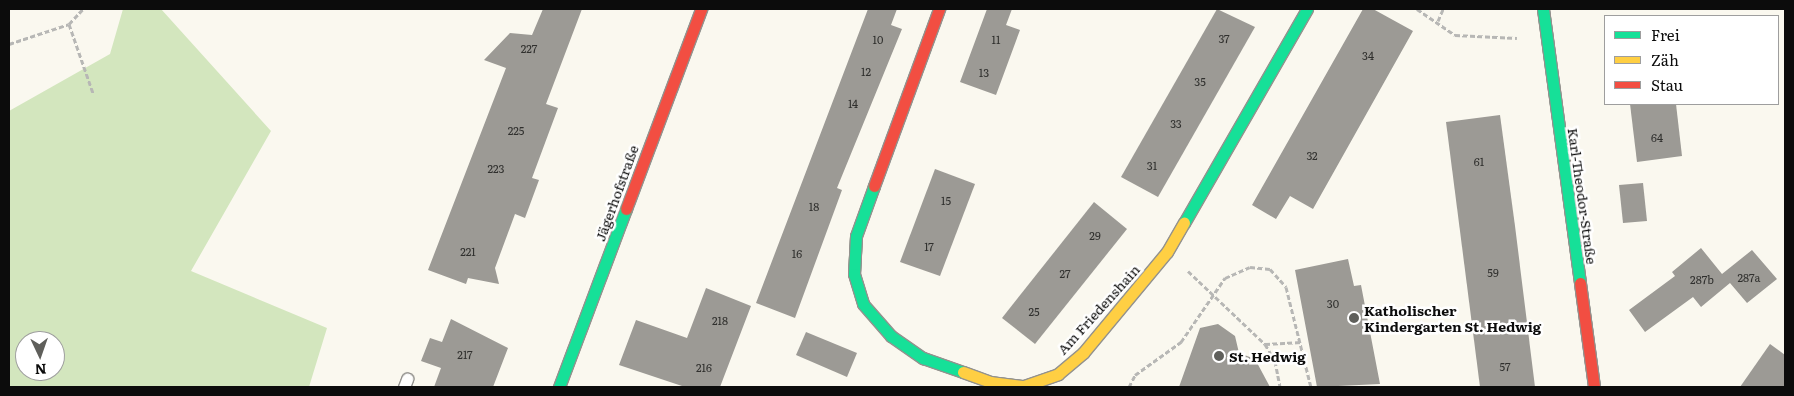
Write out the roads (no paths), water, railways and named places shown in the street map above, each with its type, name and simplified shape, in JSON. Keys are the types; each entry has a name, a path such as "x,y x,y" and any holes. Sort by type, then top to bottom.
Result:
{"street":[{"name":"Jägerhofstraße","path":"559,387 700,9"},
{"name":"Am Friedenshain","path":"939,9 856,236 854,274 863,304 891,336 923,358 990,382 1033,386 1058,374 1083,352 1167,252 1307,9"},
{"name":"Karl-Theodor-Straße","path":"1543,9 1594,387"}],"place":[{"name":"Katholischer Kindergarten St. Hedwig","path":"1354,318"},
{"name":"St. Hedwig","path":"1219,356"}]}
